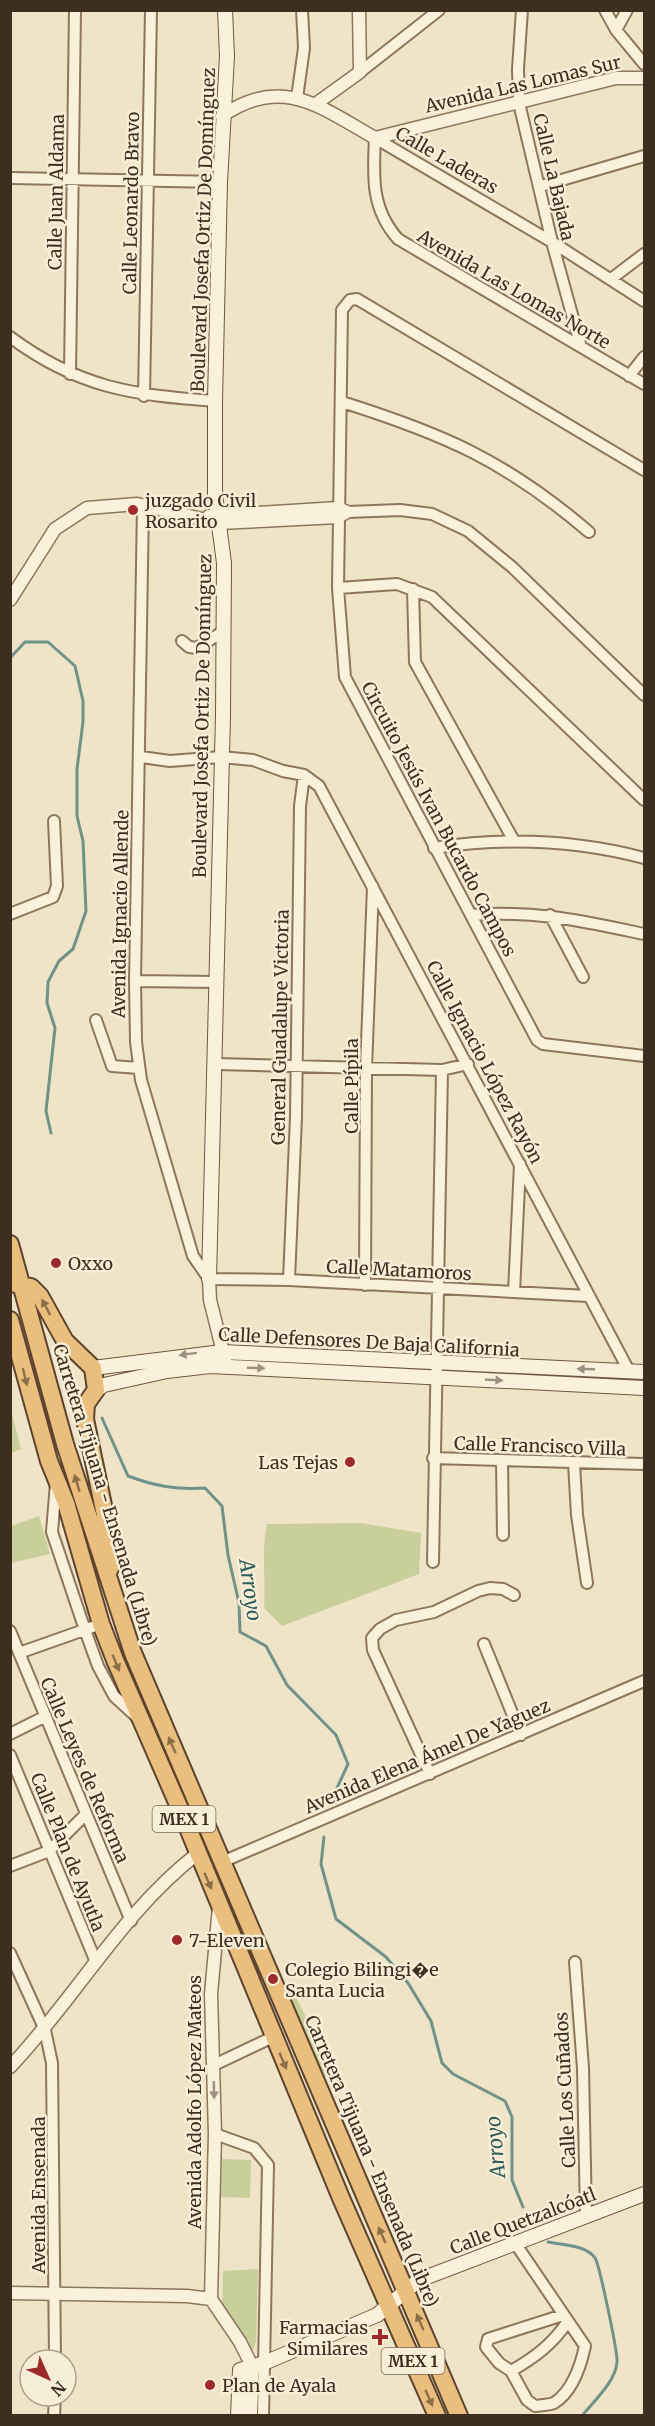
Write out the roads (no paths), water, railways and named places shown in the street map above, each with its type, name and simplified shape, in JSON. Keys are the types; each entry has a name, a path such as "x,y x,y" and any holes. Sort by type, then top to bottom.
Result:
{"highway":[{"name":"Carretera Tijuana - Ensenada (Libre)","path":"10,1244 16,1281 65,1444 108,1571 121,1618 141,1672 459,2415"},
{"path":"16,1281 31,1287 40,1296 65,1341 93,1368 96,1390 86,1404 85,1419 113,1553 114,1561 108,1571 102,1573 93,1566 78,1515 73,1507 66,1503"},
{"name":"MEX 1","path":"10,1320 31,1401 66,1503 101,1624 140,1720 183,1816 196,1854 273,2037 437,2415"},
{"path":"183,1816 196,1798"}],"main road":[{"name":"Boulevard Josefa Ortiz De Domínguez","path":"209,1279 216,1065 224,631 224,563 215,494 215,401 222,116 227,56 225,10"},
{"name":"Calle Defensores De Baja California","path":"93,1368 222,1352 645,1372"},
{"name":"Calle Defensores De Baja California","path":"96,1390 104,1385 167,1371 227,1367 358,1372 644,1389"},
{"path":"628,1387 629,1371"},
{"name":"Calle Quetzalcóatl","path":"250,2364 377,2315 406,2289 433,2274 645,2194"},
{"path":"238,2415 250,2364"},
{"path":"250,2364 250,2415"}],"street":[{"name":"Calle Juan Aldama","path":"70,374 75,10"},
{"name":"Calle Leonardo Bravo","path":"144,396 151,10"},
{"path":"297,98 304,37 302,10"},
{"path":"359,10 360,72"},
{"path":"317,103 439,10"},
{"name":"Calle La Bajada","path":"522,10 518,69 519,103 541,186 552,242 581,347"},
{"path":"605,10 616,30 645,64"},
{"path":"616,30 627,10"},
{"name":"Avenida Las Lomas Sur","path":"375,138 615,78 645,78"},
{"name":"Calle Laderas","path":"222,116 242,102 259,97 297,98 317,103 552,242 645,301"},
{"name":"Avenida Las Lomas Norte","path":"375,138 374,190 381,216 398,239 645,384"},
{"path":"541,186 645,156"},
{"path":"10,178 220,182"},
{"path":"611,279 645,254"},
{"name":"Circuito Jesús Ivan Bucardo Campos","path":"645,470 357,300 350,300 342,310 341,512 338,588 345,677 539,1043 645,1056"},
{"path":"10,337 37,357 70,374 102,386 144,396 215,401"},
{"path":"629,376 645,357"},
{"path":"342,402 427,430 483,455 556,503 589,532"},
{"path":"10,600 55,529 69,517 87,508 108,504 143,506 200,519 400,510 432,514 468,531 512,567 645,695"},
{"name":"Avenida Ignacio Allende","path":"143,506 141,757 135,981 139,1068 190,1246 197,1265 209,1279 210,1300 227,1367"},
{"path":"338,588 397,584 432,597 645,800"},
{"path":"412,589 415,662 514,841"},
{"path":"182,641 189,647 197,648 224,631"},
{"path":"141,757 181,761 221,757 253,760 282,771 304,775"},
{"name":"Calle Ignacio López Rayón","path":"304,775 314,780 325,794 629,1371"},
{"name":"General Guadalupe Victoria","path":"289,1280 296,1117 300,806 304,775"},
{"path":"10,914 53,897 57,886 54,821"},
{"path":"434,848 472,842 514,841 594,846 645,858"},
{"name":"Calle Pípila","path":"365,1285 366,1069 373,886"},
{"path":"472,915 513,912 550,915 644,935"},
{"path":"550,915 583,977"},
{"path":"135,981 217,982"},
{"path":"96,1020 112,1066 139,1068"},
{"path":"216,1065 442,1070 468,1064"},
{"path":"433,1562 433,1458 442,1070"},
{"path":"514,1292 520,1164"},
{"name":"Calle Matamoros","path":"209,1279 289,1280 588,1296"},
{"path":"358,1358 358,1372"},
{"name":"Calle Francisco Villa","path":"433,1458 645,1464"},
{"path":"502,1461 503,1535"},
{"path":"574,1463 577,1515 586,1583"},
{"path":"57,1480 52,1532 85,1630 98,1666 114,1696 140,1720"},
{"path":"430,1774 373,1650 372,1638 380,1629 396,1620 434,1612 478,1591 490,1588 503,1589 514,1595"},
{"path":"19,1653 101,1624"},
{"name":"Calle Leyes de Reforma","path":"10,1631 130,1922"},
{"path":"484,1644 521,1735"},
{"name":"Avenida Elena Ámel De Yaguez","path":"222,1862 645,1681"},
{"path":"10,1734 46,1716"},
{"name":"Calle Plan de Ayutla","path":"10,1755 96,1962"},
{"path":"10,1866 50,1851 85,1815"},
{"path":"10,2067 45,2031 96,1962 164,1882 196,1854"},
{"name":"Avenida Adolfo López Mateos","path":"211,2299 215,2134 211,1994 219,1906"},
{"name":"Avenida Ensenada","path":"10,1953 13,1971 45,2031 54,2080 55,2348"},
{"name":"Calle Los Cuñados","path":"575,1962 583,2068 586,2216"},
{"path":"214,2065 273,2037"},
{"path":"215,2134 254,2148 268,2165 250,2364"},
{"path":"515,2243 585,2346 581,2366 568,2387 554,2403 535,2406 527,2400 511,2372 486,2347 488,2339 565,2318"},
{"path":"10,2292 187,2296 211,2299 240,2342 250,2364 263,2415"},
{"path":"511,2372 534,2358 558,2337 565,2318"}],"waterway":[{"path":"10,658 25,642 48,642 75,666 83,701 83,722 77,769 77,816 83,841 86,911 73,949 59,961 48,982 47,1003 55,1028 46,1111 51,1133"},
{"name":"Arroyo","path":"102,1418 128,1476 166,1486 205,1488 222,1506 228,1555 239,1603 240,1632 266,1646 287,1685 336,1735 348,1764 331,1801"},
{"name":"Arroyo","path":"324,1837 321,1864 336,1919 386,1957 408,1983 431,2021 442,2063 453,2074 505,2101 512,2117 512,2180 523,2207"},
{"name":"Arroyo","path":"548,2242 586,2250 595,2258 612,2326 617,2355 616,2369 604,2390 582,2416"}],"place":[{"name":"juzgado Civil Rosarito","path":"133,510"},
{"name":"Oxxo","path":"56,1263"},
{"name":"Las Tejas","path":"350,1462"},
{"name":"7-Eleven","path":"177,1940"},
{"name":"Colegio Bilingi�e Santa Lucia","path":"273,1979"},
{"name":"Farmacias Similares","path":"380,2337"},
{"name":"Plan de Ayala","path":"210,2385"}]}
